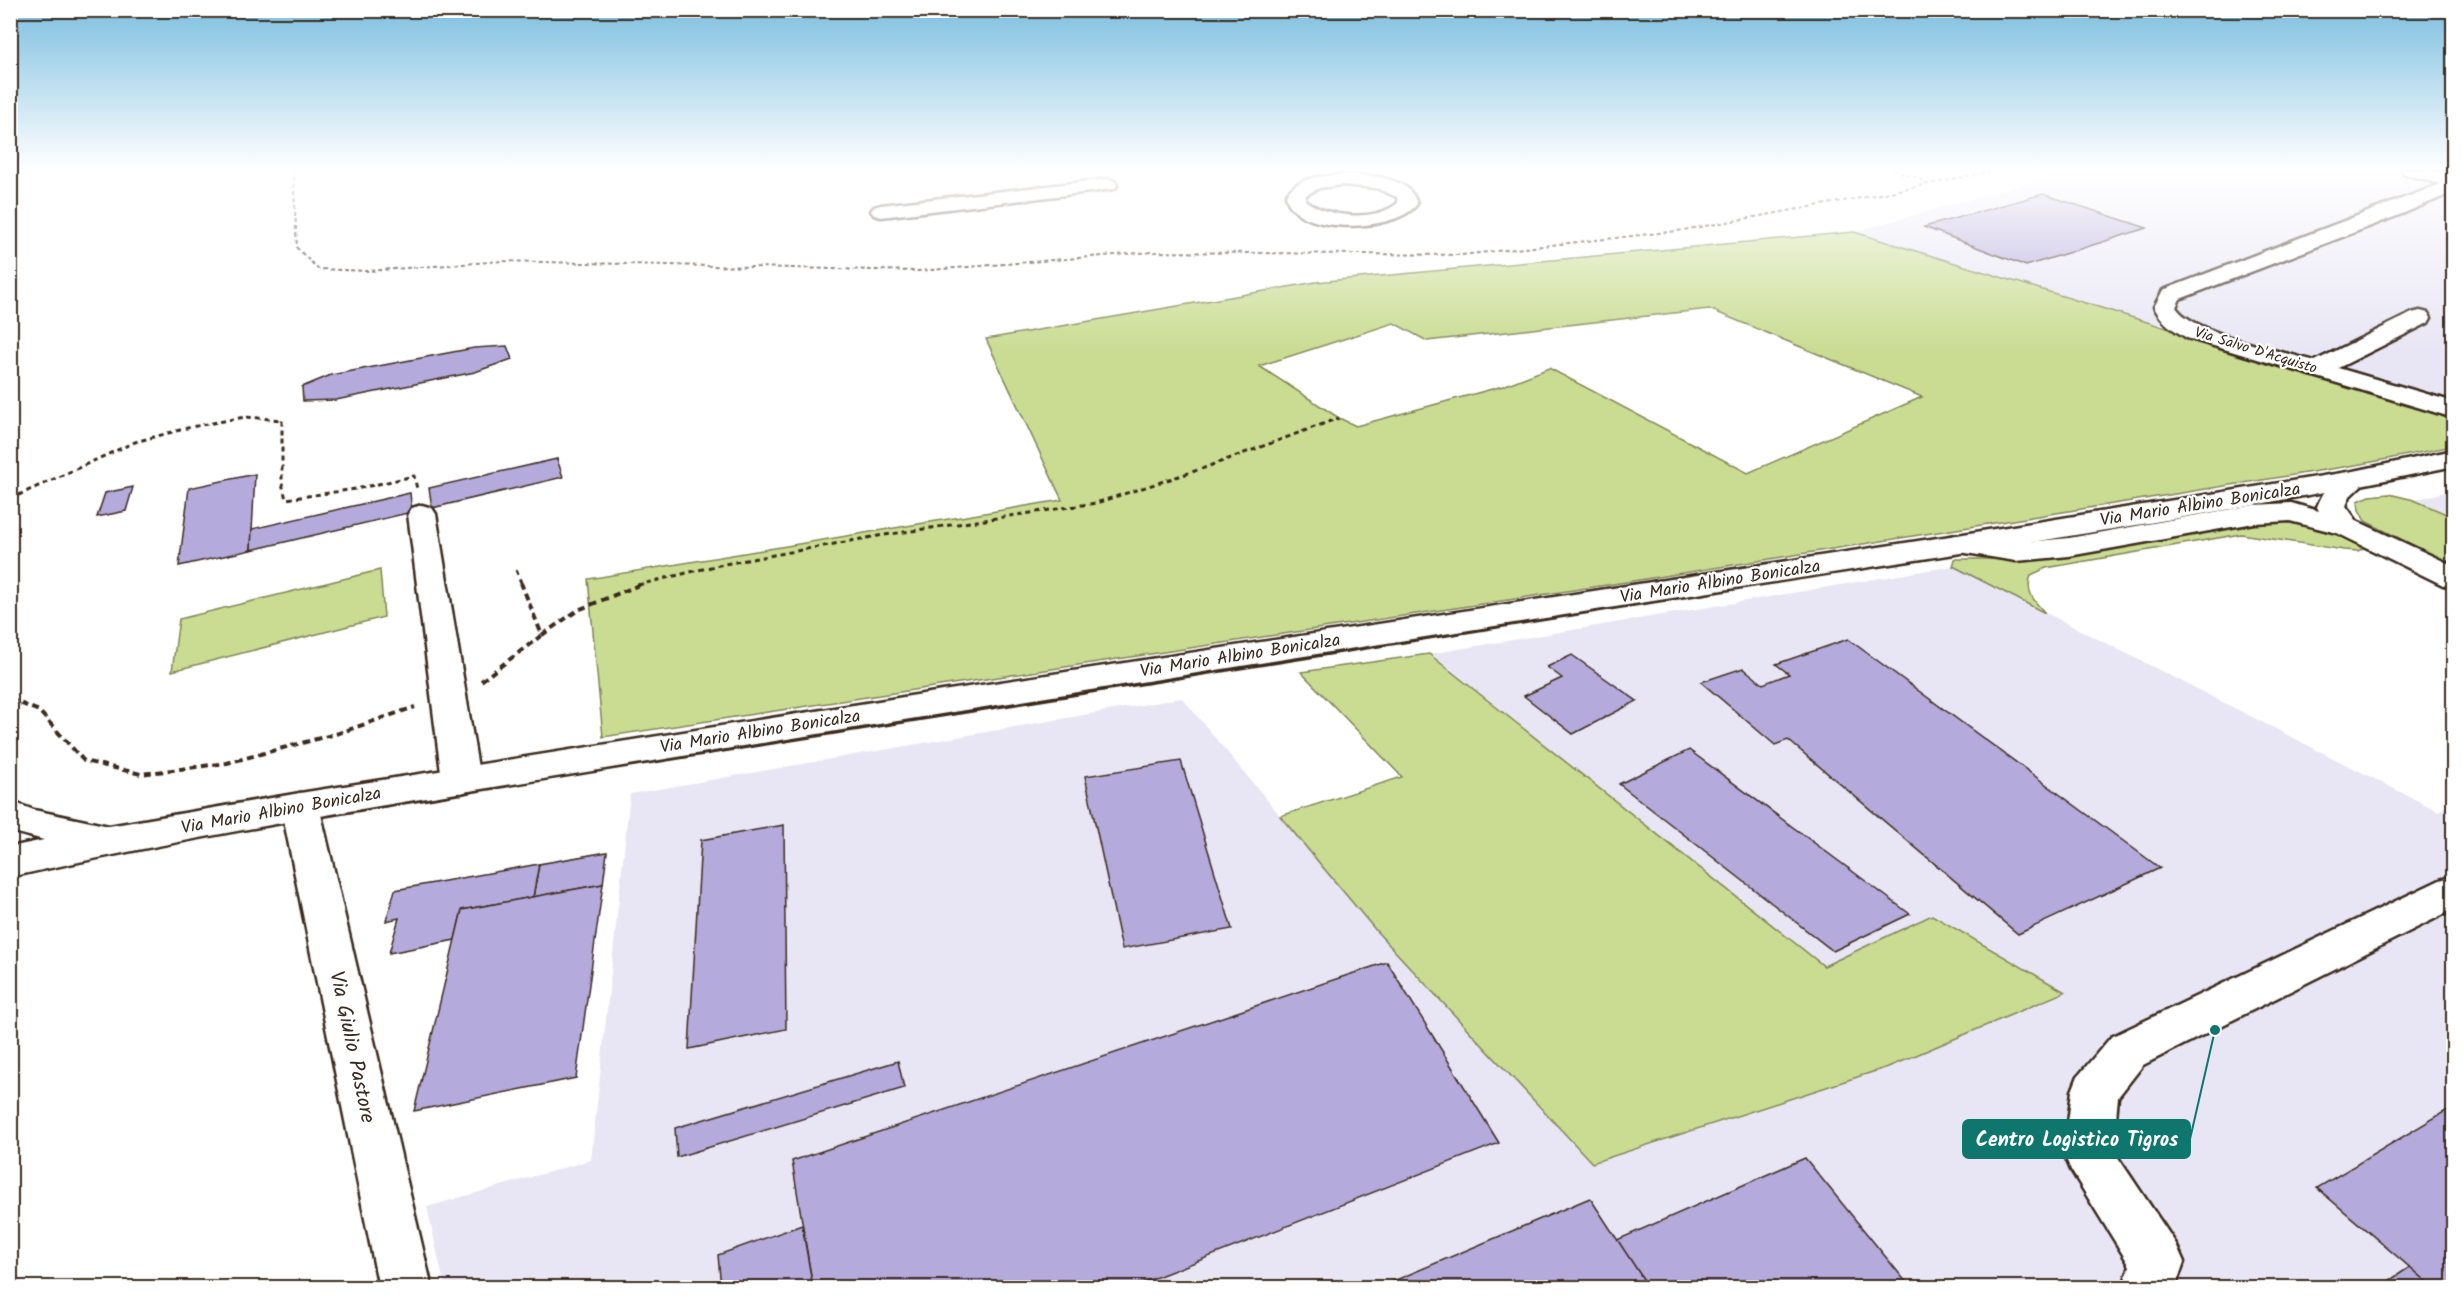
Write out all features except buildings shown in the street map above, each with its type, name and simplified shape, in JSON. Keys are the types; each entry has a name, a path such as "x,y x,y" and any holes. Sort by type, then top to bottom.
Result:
{"main road":[{"name":"Via Salvo D'Acquisto","path":"2342,231 2171,296 2165,307 2171,318 2195,333 2454,410"},
{"path":"2317,369 2420,318"},
{"name":"Via Mario Albino Bonicalza","path":"10,862 110,840 300,806 910,706 1957,544 2363,477 2454,458"},
{"path":"2347,526 2331,507 2337,492 2363,477"},
{"path":"1957,544 2016,552 2069,548 2254,513 2291,512 2347,526 2454,578"},
{"path":"422,514 461,780"},
{"name":"Via Giulio Pastore","path":"300,806 406,1287"},
{"name":"Via Mario Albino Bonicalza","path":"10,814 26,822 110,840"},
{"path":"2148,1287 2158,1262 2088,1154 2095,1091 2127,1051 2454,891"}],"path":[{"path":"296,231 297,248 318,269 367,271 502,261 918,271 1152,252 1461,255 1679,231"},
{"path":"10,499 135,442 191,427 245,417 282,420 282,483 286,499 356,489 414,476 422,514"},
{"path":"10,699 39,711 84,761 141,774 227,763 339,733 449,696 488,677 578,610 636,585 719,565 878,536 1095,503 1204,468 1339,418"},
{"path":"516,570 542,635"}],"shaded area":[{"path":"2453,231 2453,405 2195,326 2148,323 1854,232"},
{"path":"2453,490 2453,517 2414,500"},
{"path":"1953,566 2438,811 2453,804 2453,1287 445,1288 427,1207 591,1160 630,794 1182,698 1378,933 1592,1162 1932,915 1825,966 1429,654"}],"green space":[{"path":"1854,232 2453,416 2453,446 2362,464 1633,581 603,737 588,579 1062,500 986,339 1316,282","holes":["1709,309 1922,397 1748,473 1549,368 1503,386 1356,426 1339,418 1259,366 1394,323 1427,341"]},
{"path":"2389,494 2414,500 2453,517 2453,565 2365,521 2359,510 2358,501 2370,496"},
{"path":"2274,520 2333,531 2362,549 2344,550 2241,534 2046,568 2031,575 2029,581 2034,600 2045,613 1953,566 1955,559 2048,559 2254,521"},
{"path":"380,570 384,617 172,671 179,619"},
{"path":"1429,654 1824,966 1932,915 2065,992 1888,1067 1592,1163 1378,933 1280,816 1402,777 1301,672"}],"place":[{"name":"Centro Logistico Tigros","path":"2215,1030"}]}
